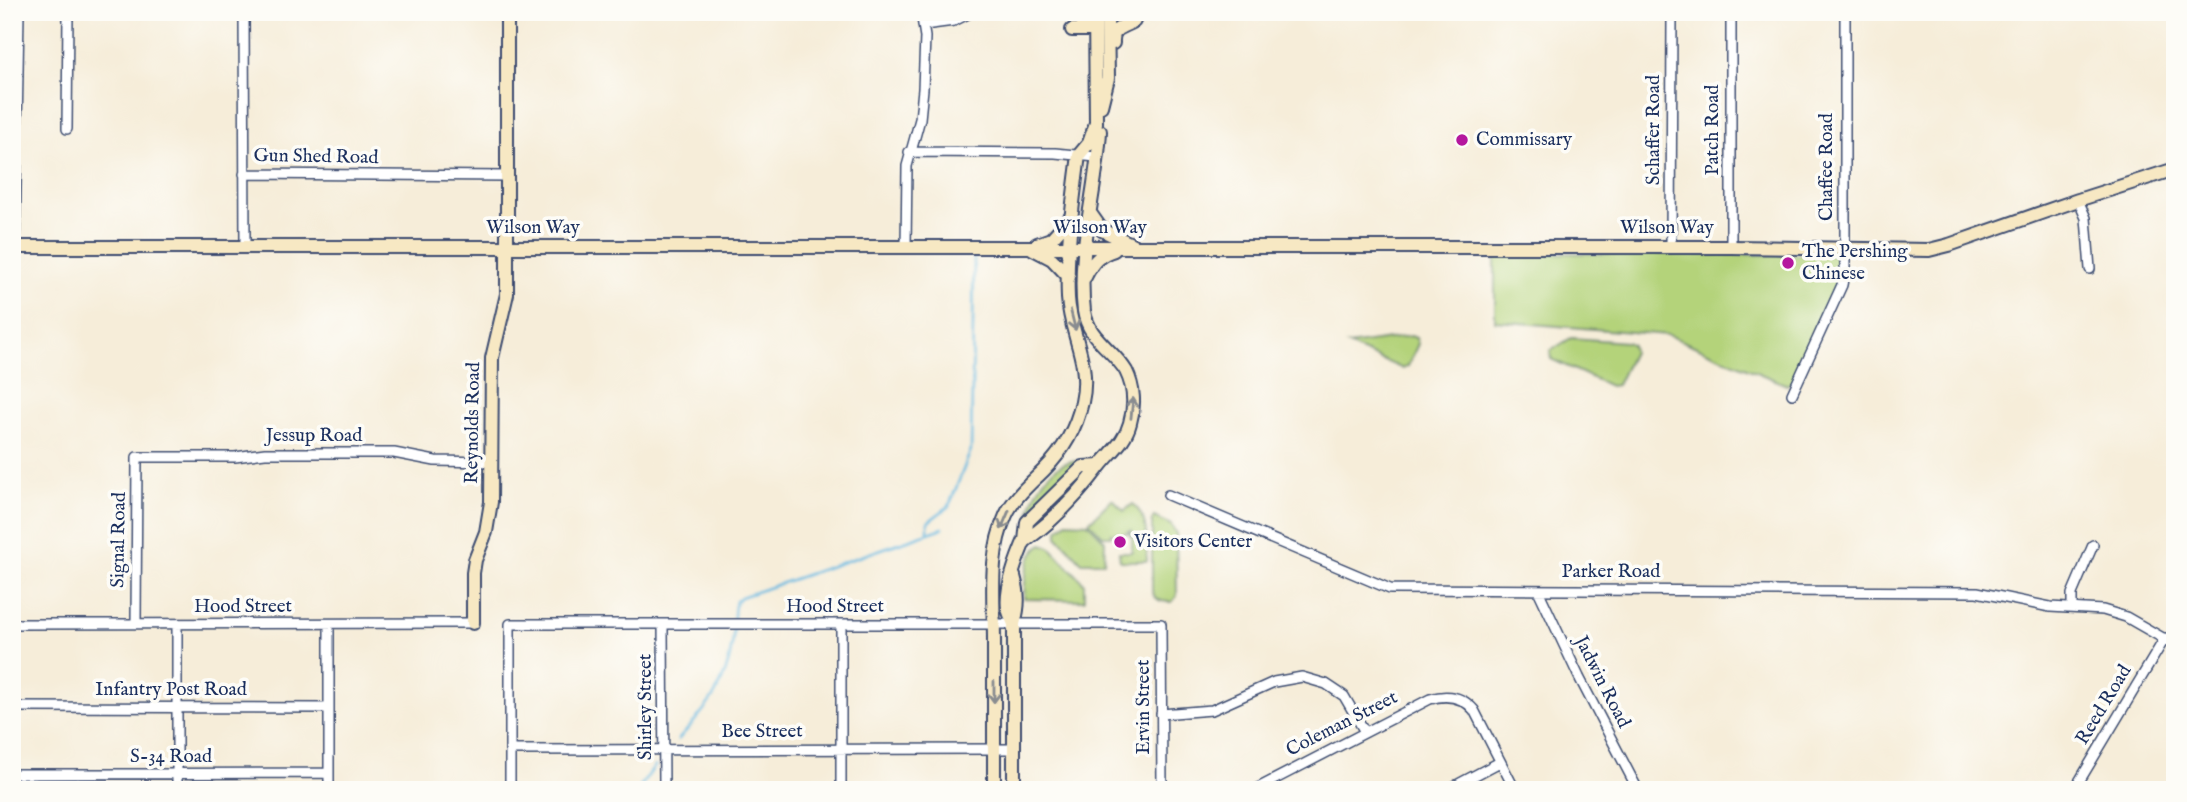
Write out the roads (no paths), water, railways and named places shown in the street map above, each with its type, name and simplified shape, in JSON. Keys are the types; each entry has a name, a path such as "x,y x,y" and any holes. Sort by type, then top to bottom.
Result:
{"street":[{"path":"14,247 19,12"},
{"path":"67,129 68,12"},
{"name":"Gun Shed Road","path":"244,12 244,174 507,176"},
{"name":"Reynolds Road","path":"473,623 473,573 489,516 492,358 507,294 508,12"},
{"path":"906,247 906,166 918,127 923,89 924,25 921,12"},
{"path":"924,25 954,21 972,12"},
{"path":"994,790 995,554 998,537 1007,513 1017,497 1063,448 1076,424 1085,383 1084,360 1070,309 1069,247 1079,155 1089,143 1096,123 1096,12"},
{"path":"1014,790 1014,624 1008,608 1008,590 1016,561 1032,526 1088,472 1100,466 1115,451 1130,423 1133,398 1126,372 1090,328 1085,315 1085,248 1101,102 1112,67 1113,34 1120,26 1133,21 1109,12 1108,78"},
{"name":"Schaffer Road","path":"1671,247 1672,12"},
{"name":"Patch Road","path":"1731,12 1731,247"},
{"name":"Chaffee Road","path":"1792,394 1842,285 1845,269 1845,12"},
{"path":"1072,30 1095,30"},
{"path":"909,152 1096,157"},
{"name":"Wilson Way","path":"14,247 1937,248 2175,169"},
{"path":"244,174 245,246"},
{"path":"2078,200 2086,218 2090,269"},
{"path":"1090,213 1102,230 1139,248"},
{"path":"1030,248 1051,239 1072,217"},
{"path":"1030,248 1052,259 1069,277"},
{"path":"1084,281 1100,255 1119,248"},
{"name":"Jessup Road","path":"137,457 394,453 435,461 491,462"},
{"name":"Signal Road","path":"136,624 137,457"},
{"name":"Parker Road","path":"1168,495 1390,589 1978,592 2050,607 2092,608 2126,617 2175,645"},
{"path":"2072,608 2072,594 2092,545"},
{"name":"Jadwin Road","path":"1538,590 1579,677 1638,790"},
{"name":"Hood Street","path":"12,624 473,623"},
{"path":"177,624 177,790"},
{"path":"329,624 329,790"},
{"name":"Hood Street","path":"510,750 510,624 1161,624"},
{"name":"Shirley Street","path":"663,624 664,790"},
{"path":"841,790 842,624"},
{"name":"Ervin Street","path":"1161,624 1161,790"},
{"name":"Reed Road","path":"2074,790 2165,638"},
{"path":"1161,714 1212,710 1274,681 1302,677 1326,684 1344,696 1365,732"},
{"name":"Coleman Street","path":"1254,790 1430,699 1449,696 1463,700 1474,710 1500,762"},
{"name":"Infantry Post Road","path":"12,707 329,708"},
{"name":"Bee Street","path":"510,750 1014,749"},
{"path":"510,750 510,790"},
{"path":"1447,790 1500,762 1515,790"},
{"name":"S-34 Road","path":"12,774 329,774"}],"waterway":[{"path":"928,533 928,522 949,506 971,450 974,259"},
{"path":"678,740 706,708 720,686 733,640 736,601 741,597 943,528"},
{"path":"638,790 655,766"}],"place":[{"name":"Commissary","path":"1462,140"},
{"name":"The Pershing Chinese","path":"1788,263"},
{"name":"Visitors Center","path":"1120,542"}]}
